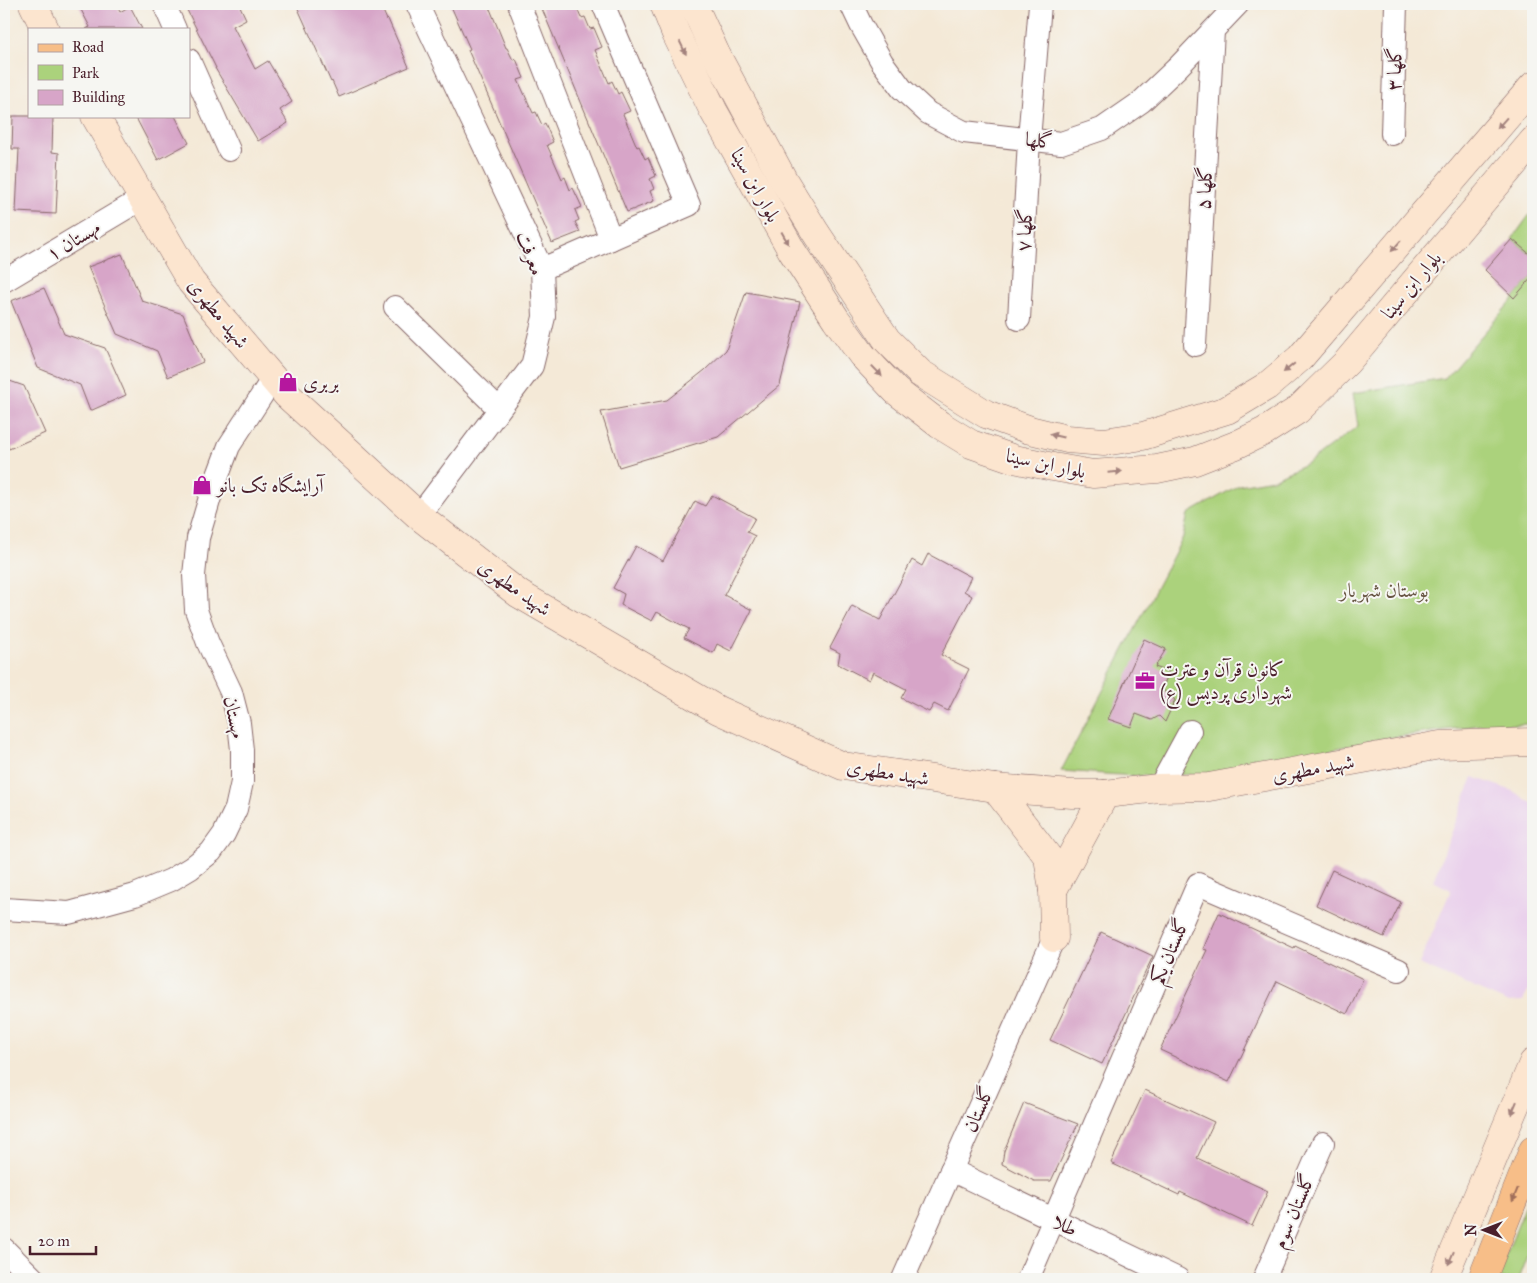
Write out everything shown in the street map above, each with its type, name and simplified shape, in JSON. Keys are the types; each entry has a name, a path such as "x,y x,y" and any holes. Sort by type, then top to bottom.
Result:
{"main road":[{"path":"33,4 45,28"},
{"name":"بلوار ابن سینا","path":"664,4 676,34 714,110 792,251 862,355 896,391 940,425 971,444 1014,459 1061,469 1093,474 1157,469 1195,462 1265,431 1298,410 1347,362 1533,141"},
{"name":"بلوار ابن سینا","path":"693,4 716,54 784,180 816,233 887,340 920,373 986,414 1030,430 1067,439 1104,442 1143,436 1227,410 1267,386 1300,358 1533,86"},
{"name":"شهید مطهری","path":"96,118 191,282 287,395 419,516 519,594 718,710 843,766 995,788 1072,794 1105,794 1159,788 1209,787 1440,744 1529,744"},
{"path":"995,788 1048,857 1053,890 1054,938"},
{"path":"1053,890 1105,794"},
{"path":"1442,1279 1533,1063"},
{"path":"1482,1279 1533,1150"}],"street":[{"path":"164,4 175,28"},
{"name":"معرفت","path":"416,4 542,269 544,317 532,366 419,516"},
{"path":"519,4 611,239"},
{"path":"542,269 689,205 602,4"},
{"name":"گلها","path":"851,4 882,62 902,89 928,113 964,132 1061,143 1102,129 1141,102 1178,67 1238,4"},
{"name":"گلها ۷","path":"1018,320 1029,140 1040,4"},
{"name":"گلها ۳","path":"1392,134 1396,4"},
{"name":"گلها ۵","path":"1195,345 1213,31"},
{"path":"190,62 229,150"},
{"name":"مهستان ۱","path":"4,282 143,198"},
{"path":"395,307 499,410"},
{"name":"مهستان","path":"4,909 68,913 135,896 171,880 191,868 211,852 224,834 236,809 242,782 242,750 239,723 231,692 208,643 196,610 194,575 198,538 211,494 230,446 273,378"},
{"path":"1159,788 1190,731"},
{"name":"گلستان یکم","path":"1054,1220 1198,884 1399,970"},
{"name":"گلستان","path":"903,1279 1054,938"},
{"name":"گلستان سوم","path":"1264,1279 1323,1143"},
{"name":"طلا","path":"951,1170 1178,1279"},
{"path":"1028,1279 1054,1220"},
{"path":"4,1249 34,1279"}],"shaded area":[{"path":"1473,777 1513,791 1533,804 1533,980 1523,1001 1507,1002 1419,964 1451,890 1433,881"}],"green space":[{"path":"1533,210 1533,257 1512,239"},
{"name":"بوستان شهریار","path":"1533,276 1533,724 1480,725 1381,739 1213,774 1135,776 1061,771 1183,537 1188,514 1239,485 1273,479 1308,463 1358,426 1353,393 1445,378"},
{"path":"1533,1186 1533,1241 1518,1279 1497,1279"}],"building":[{"path":"78,4 116,4 120,12 130,6 141,28 88,28 90,27"},
{"path":"184,4 239,4 246,19 233,26 255,69 268,61 292,102 280,110 288,123 258,141 215,68"},
{"path":"296,4 380,4 409,67 339,97"},
{"path":"450,4 488,4 506,48 513,60 516,59 524,78 518,80 533,113 536,112 542,125 545,123 553,142 547,145 562,179 565,177 570,190 573,188 582,207 575,210 579,220 575,222 580,232 552,243 468,50 470,49"},
{"path":"540,4 575,4 581,18 585,17 590,29 594,28 602,47 595,50 609,83 612,81 618,94 621,92 630,111 623,114 637,147 639,146 645,159 648,157 656,176 650,179 654,189 650,191 654,201 627,212"},
{"path":"13,116 53,118 52,152 59,153 56,214 16,212 19,149 12,149"},
{"path":"136,118 176,118 189,143 158,160"},
{"path":"1512,239 1533,257 1533,276 1514,298 1485,270"},
{"path":"122,254 142,301 183,314 203,362 168,377 157,351 117,334 88,267"},
{"path":"44,288 64,334 105,348 126,395 90,411 80,385 38,368 11,301"},
{"path":"746,292 800,302 780,385 718,437 619,467 601,412 667,400 705,370 726,350"},
{"path":"4,379 24,386 45,433 9,449 4,436"},
{"path":"712,495 755,518 747,532 755,536 724,595 752,610 731,651 717,644 713,653 684,638 689,629 657,612 652,621 621,605 624,594 613,588 636,546 663,561 695,501 705,506"},
{"path":"928,554 971,577 964,591 972,596 941,655 969,669 948,711 934,704 929,712 901,698 906,689 873,672 869,680 838,664 840,653 830,648 852,606 880,620 912,560 922,566"},
{"name":"کانون قرآن و عترت (ع) شهرداری پردیس","path":"1144,639 1166,649 1155,667 1169,672 1162,689 1175,700 1165,722 1159,716 1152,720 1136,714 1131,727 1108,719"},
{"path":"1332,870 1401,902 1384,937 1316,905"},
{"path":"1219,913 1294,948 1295,946 1363,979 1347,1014 1277,981 1229,1082 1160,1050 1207,950 1203,949"},
{"path":"1101,932 1153,956 1102,1064 1050,1040"},
{"path":"1145,1090 1214,1122 1197,1158 1268,1191 1252,1226 1180,1192 1179,1195 1111,1163"},
{"path":"1024,1103 1078,1124 1051,1181 1034,1181 1002,1164 1004,1151"}],"place":[{"name":"بربری","path":"288,382"},
{"name":"آرایشگاه تک بانو","path":"202,485"},
{"name":"کانون قرآن و عترت (ع) شهرداری پردیس","path":"1145,681"}]}
